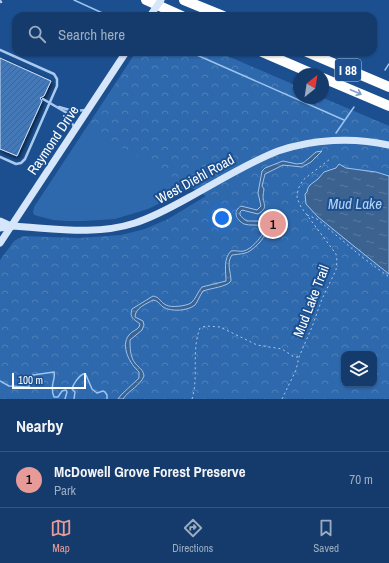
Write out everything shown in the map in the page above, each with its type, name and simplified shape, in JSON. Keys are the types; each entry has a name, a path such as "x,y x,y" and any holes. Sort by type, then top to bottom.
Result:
{"highway":[{"path":"146,0 173,12"},
{"path":"184,0 213,12"},
{"path":"271,56 299,68"},
{"name":"I 88","path":"316,56 389,87"},
{"name":"I 88","path":"329,81 389,106"}],"street":[{"path":"153,12 161,0"},
{"name":"Raymond Drive","path":"0,243 123,56"},
{"name":"West Diehl Road","path":"0,228 11,226 88,230 126,225 158,214 244,167 279,151 303,145 341,141 360,141 389,145"},
{"name":"West Diehl Road","path":"0,221 11,226"}],"lane":[{"path":"0,50 12,55"},
{"path":"0,157 16,164 22,163 57,86 58,78 54,74 14,56"},
{"path":"43,99 73,111 88,110"},
{"path":"53,104 66,113 76,129"}],"path":[{"name":"Mud Lake Trail","path":"282,399 296,370 299,357 336,270 336,254 296,198 298,189 303,180 330,159"},
{"name":"Mud Lake Trail","path":"307,215 317,219 362,257 389,277"},
{"path":"192,399 195,382 194,357 197,336 200,328 206,326 220,327 257,345 282,349 294,357 299,357"}],"green space":[{"path":"133,56 227,56 293,84 293,104 329,104 329,101 389,126 254,153 148,209 115,219 83,221 53,220 34,215 34,207"},
{"path":"133,56 227,56 293,84 293,104 329,104 329,101 389,126 389,399 0,399 0,260 14,241 23,236 79,238 121,235 145,229 168,219 206,196 87,128"}],"water":[{"path":"322,151 311,162 302,167 283,165 265,174 262,186 264,189 263,196 265,206 263,210 258,214 242,210 240,215 247,221 261,222 266,227 266,230 260,242 250,251 232,255 229,261 231,281 229,283 203,291 195,305 188,309 166,309 158,302 153,300 137,311 135,317 143,321 144,325 142,330 130,340 130,349 133,361 142,370 144,376 140,383 123,399 118,399 139,378 139,372 132,364 127,355 126,349 126,339 139,327 140,324 132,316 132,309 153,296 157,297 168,306 186,305 193,301 202,287 226,281 228,254 231,251 247,250 258,241 263,233 261,226 246,225 239,220 236,215 238,208 241,206 257,210 261,206 258,193 262,171 265,168 283,161 297,164 303,163 316,152"},
{"name":"Mud Lake","path":"339,164 346,168 376,172 389,176 389,274 318,217 306,204 305,194 310,185 324,172 336,168"}],"building":[{"path":"0,58 51,81 44,96 40,98 42,101 17,156 0,149"}],"waterway":[{"path":"74,0 100,12"},
{"path":"199,56 344,120"},
{"path":"385,70 389,64"},
{"path":"336,133 354,107"},
{"path":"0,381 9,386 29,387 31,376 54,372 52,386 54,397 58,397 62,391 66,390 67,392 65,399"},
{"path":"74,399 75,392 72,389 78,378 83,374 86,375 92,389 97,393 103,391 105,392 107,399"}],"place":[{"name":"McDowell Grove Forest Preserve","path":"273,224"}]}
